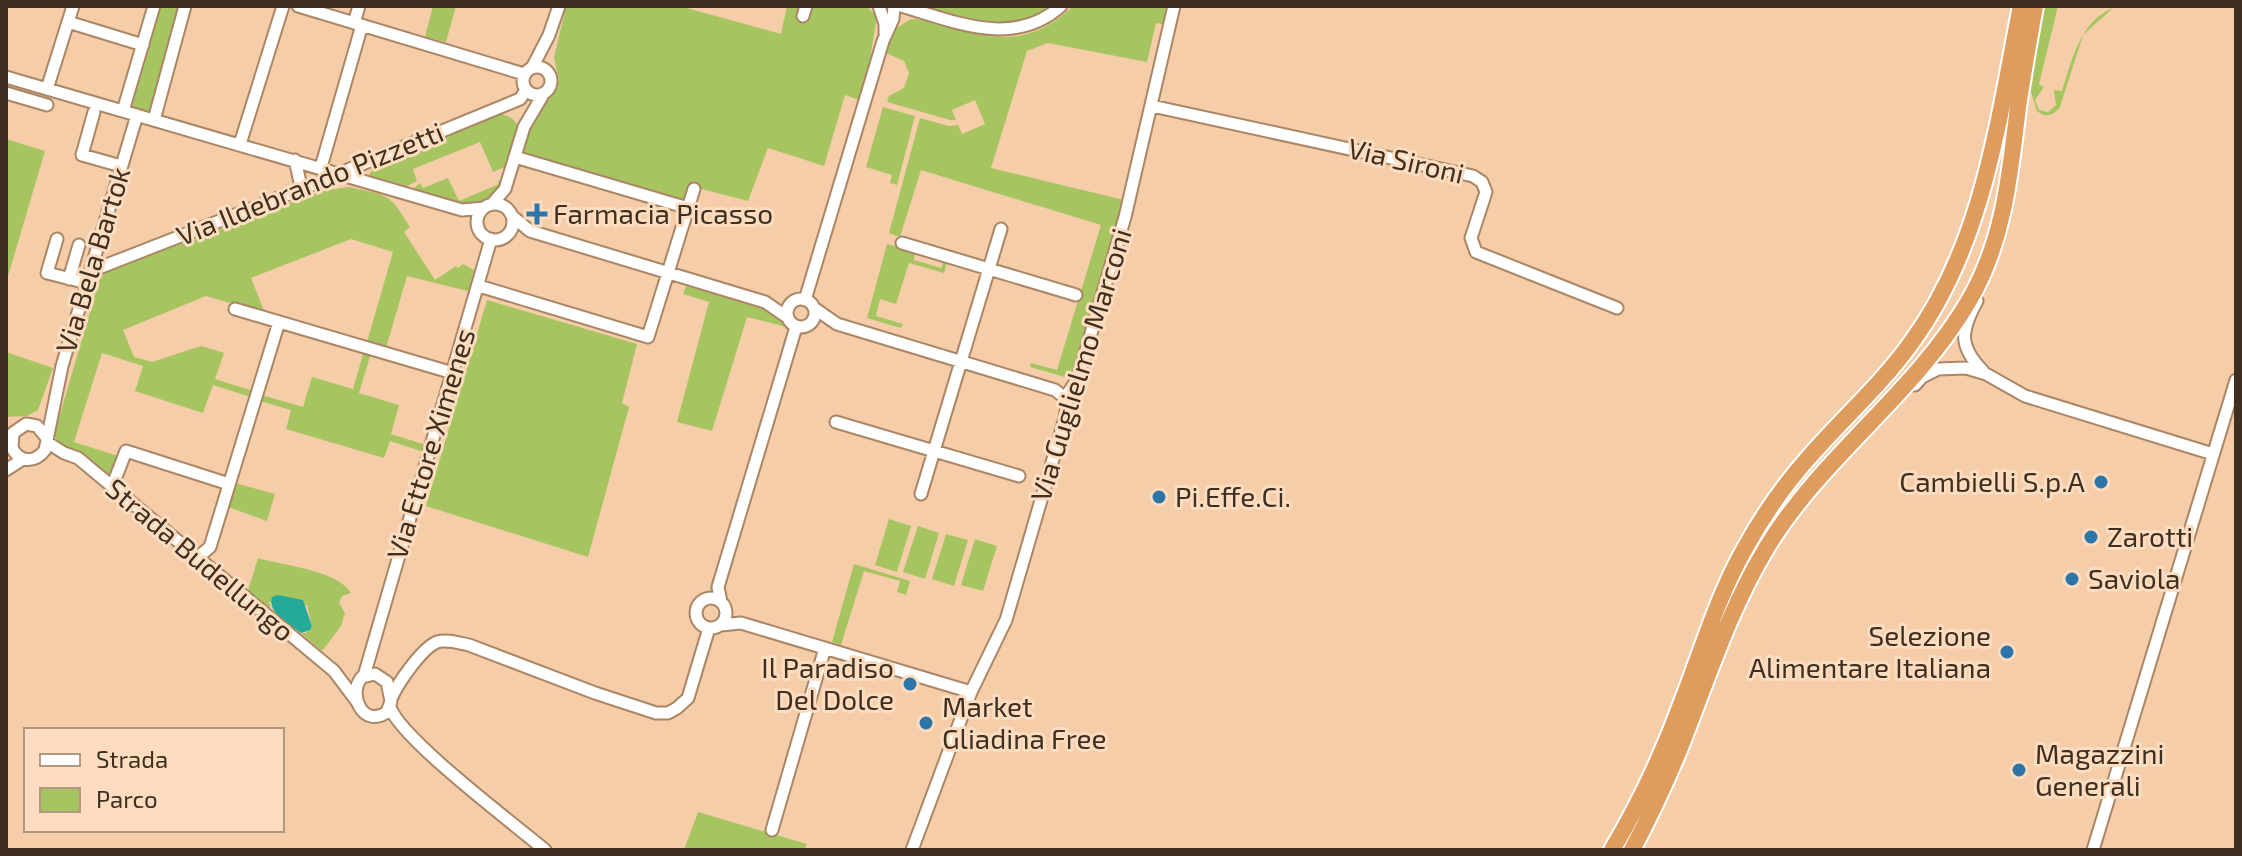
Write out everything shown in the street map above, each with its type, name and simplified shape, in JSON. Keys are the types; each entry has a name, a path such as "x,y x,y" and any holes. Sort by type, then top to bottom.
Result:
{"highway":[{"path":"1612,850 1660,758 1717,605 1752,536 1802,465 1899,359 1927,320 1955,269 1983,188 2021,6"},
{"path":"1632,850 1676,757 1728,621 1758,562 1802,498 1950,331 1983,273 2004,209 2035,6"}],"street":[{"path":"47,89 73,6"},
{"path":"123,111 154,6"},
{"path":"154,120 185,6"},
{"path":"240,144 283,6"},
{"path":"298,6 528,71 546,71"},
{"path":"321,167 358,24 359,6"},
{"path":"506,236 512,227 505,189 524,127 526,90 523,84 549,35 559,6"},
{"path":"879,6 885,24 884,38"},
{"path":"804,303 884,38 887,18 894,6"},
{"path":"901,6 1002,31 1033,24 1061,6"},
{"name":"Via Guglielmo Marconi","path":"912,850 971,692 1006,620 1065,418 1065,398 1078,378 1125,217 1174,6"},
{"path":"884,38 900,19 920,11"},
{"path":"68,22 143,45"},
{"path":"524,127 551,82 546,71 549,35"},
{"path":"6,77 462,210 488,206 509,212 530,231 765,302 804,303 837,324 1059,392 1065,398"},
{"path":"526,90 536,95 544,93"},
{"name":"Via Ildebrando Pizzetti","path":"91,271 520,99 526,90"},
{"path":"6,93 47,105"},
{"path":"503,106 519,116 524,127"},
{"name":"Via Sironi","path":"1152,106 1476,177 1484,185 1486,195 1471,236 1471,245 1476,252 1617,308"},
{"path":"94,112 82,155 121,166"},
{"name":"Via Bela Bartok","path":"45,444 52,406 137,115"},
{"path":"365,181 366,166 376,157"},
{"path":"515,157 688,208"},
{"path":"295,160 299,190"},
{"path":"478,225 478,215 505,189"},
{"path":"479,286 648,337 694,189"},
{"path":"462,210 478,225 482,234 491,239 530,231"},
{"path":"921,494 1001,229"},
{"path":"57,239 47,273 87,283"},
{"name":"Via Ettore Ximenes","path":"361,679 491,239"},
{"path":"902,243 1076,295"},
{"path":"69,279 79,245"},
{"path":"97,251 106,259 116,261"},
{"path":"1983,273 1982,292 1964,334 1969,354 1986,374"},
{"path":"765,302 802,326 837,324"},
{"path":"787,317 787,310 804,303"},
{"path":"804,303 815,318 802,326 718,587 699,605 697,614 700,623 715,626 741,623 971,692"},
{"path":"235,309 453,373"},
{"path":"197,558 210,547 279,322"},
{"path":"1891,400 1907,392 1928,373 1942,368 1963,367 1986,374 2025,396 2213,454"},
{"path":"2093,850 2236,380"},
{"path":"37,426 52,406"},
{"path":"836,422 1019,476"},
{"path":"6,462 11,429 26,424 37,426"},
{"path":"37,426 45,444"},
{"path":"10,442 23,459"},
{"name":"Strada Budellungo","path":"6,470 23,459 33,460 45,444 78,458 334,671 364,713 407,731"},
{"path":"112,487 126,451 229,484"},
{"path":"371,717 382,715 426,649 438,641 469,645 595,693 656,713 668,713 688,698 715,626 725,620 718,587"},
{"path":"707,599 724,606 741,623"},
{"path":"772,830 825,648"},
{"path":"371,649 379,675"},
{"name":"Strada Budellungo","path":"334,671 361,679"},
{"path":"358,703 356,690 361,679 408,674"},
{"name":"Strada Budellungo","path":"379,675 387,682 396,719 407,731 545,850"}],"green space":[{"path":"159,6 182,6 152,113 130,106"},
{"path":"433,6 456,6 446,42 425,37"},
{"path":"566,6 679,6 781,34 787,6 866,6 877,16 859,100 845,95 824,166 768,148 748,201 690,186 684,203 521,154 530,124 559,80 554,58"},
{"path":"918,6 1054,6 1030,20 988,25"},
{"path":"1073,6 1171,6 1167,25 1156,23 1147,62 1048,43 1027,51 991,168 1124,200 1079,366 1072,379 1030,367 1031,363 1057,370 1101,225 921,170 900,237 889,233 920,118 949,126 958,125 962,134 985,124 975,100 952,110 956,120 887,102 889,96 904,88 909,73 904,61 886,53 895,29 911,19 983,35 1014,36 1043,28"},
{"path":"2043,6 2058,6 2039,84 2044,87 2035,100 2039,110 2048,112 2056,105 2054,90 2062,91 2083,36 2060,107 2046,115 2037,111 2031,92"},
{"path":"2113,8 2083,35 2093,22"},
{"path":"883,107 915,116 897,185 890,183 892,175 866,167"},
{"path":"496,113 510,117 519,128 505,167 493,172 480,142 413,169 417,181 407,186 369,176 375,163"},
{"path":"6,139 45,151 6,283"},
{"path":"448,178 459,201 499,184 497,180 502,182 497,195 478,207 413,189 420,183 423,188"},
{"path":"349,187 380,194 392,201 410,227 404,232 435,280 463,264 478,272 472,292 407,276 386,348 367,342 393,252 351,239 251,278 265,313 206,296 123,330 134,357 152,362 201,346 224,353 215,379 253,391 251,397 213,385 203,413 135,391 143,366 102,353 74,442 118,456 109,478 64,449 54,435 101,274 321,191"},
{"path":"887,244 915,252 914,260 941,268 944,261 947,262 944,273 909,263 896,304 880,299 876,316 903,324 901,328 867,318"},
{"path":"686,286 781,314 786,327 747,317 712,431 677,422 709,302 683,294"},
{"path":"487,300 637,344 622,403 629,407 588,557 426,506"},
{"path":"364,351 371,353 359,393 399,405 391,434 426,445 424,452 390,441 384,458 286,429 291,410 260,401 262,395 303,407 312,377 353,389"},
{"path":"6,352 53,368 38,410 27,416 6,417"},
{"path":"235,483 275,494 267,521 228,507"},
{"path":"889,519 911,526 897,572 875,565"},
{"path":"918,526 939,533 925,579 903,572"},
{"path":"946,534 968,540 954,586 932,579"},
{"path":"975,539 997,546 983,591 961,585"},
{"path":"258,558 322,574 344,585 351,593 342,596 339,603 345,613 341,626 322,651 301,633 306,633 312,626 307,605 269,602 271,609 248,591"},
{"path":"854,564 910,581 906,595 897,592 900,581 864,571 841,645 832,642"},
{"path":"698,812 807,844 804,850 684,850"}],"water":[{"path":"278,595 303,600 312,626 310,630 301,633 276,613 271,603 272,597"}],"place":[{"name":"Farmacia Picasso","path":"537,214"},
{"name":"Cambielli S.p.A","path":"2101,482"},
{"name":"Pi.Effe.Ci.","path":"1159,497"},
{"name":"Zarotti","path":"2091,537"},
{"name":"Saviola","path":"2072,579"},
{"name":"Selezione Alimentare Italiana","path":"2007,652"},
{"name":"Il Paradiso Del Dolce","path":"910,684"},
{"name":"Market Gliadina Free","path":"926,723"},
{"name":"Magazzini Generali","path":"2019,770"}]}
